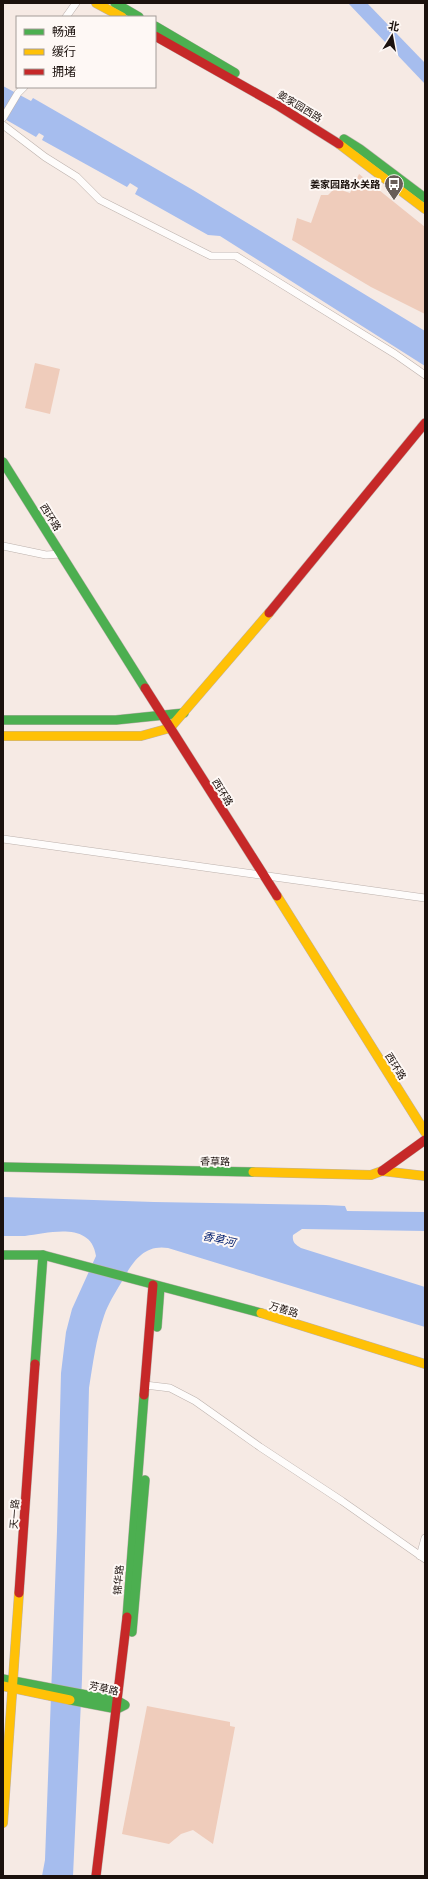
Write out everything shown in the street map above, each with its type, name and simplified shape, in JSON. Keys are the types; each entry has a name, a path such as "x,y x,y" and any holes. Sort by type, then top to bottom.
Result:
{"street":[{"path":"67,16 76,3"},
{"path":"96,3 120,16"},
{"path":"115,3 137,16"},
{"name":"姜家园西路","path":"156,27 360,149 425,198"},
{"name":"姜家园西路","path":"156,37 276,105 344,147 425,209"},
{"path":"3,118 18,93 23,88"},
{"path":"3,125 45,157 77,177 100,200 211,256 236,256 395,354 425,375"},
{"path":"3,736 141,736 170,728 306,570 425,423"},
{"name":"西环路","path":"3,462 425,1132"},
{"path":"3,546 46,555 61,554"},
{"path":"3,720 107,720 184,713"},
{"path":"3,839 425,898"},
{"path":"382,1171 425,1140"},
{"name":"香草路","path":"3,1167 371,1175 382,1171 425,1176"},
{"name":"万善路","path":"3,1255 43,1255 156,1286 245,1308 425,1364"},
{"name":"天一路","path":"3,1823 43,1255"},
{"name":"锦华路","path":"96,1876 135,1601 148,1386 156,1286"},
{"path":"148,1386 170,1388 195,1401 260,1447 423,1557 425,1538"},
{"name":"芳草路","path":"3,1679 13,1684 120,1705"},
{"name":"芳草路","path":"3,1686 13,1684"},
{"name":"锦华路","path":"103,1876 120,1705"}],"shaded area":[{"path":"359,174 425,227 425,314 371,287 292,240 297,218 311,223 321,195 328,195 335,188 350,193"},
{"path":"35,363 60,369 50,414 25,408"},
{"path":"147,1706 230,1722 230,1726 235,1727 213,1844 193,1830 181,1834 169,1844 122,1834"}],"water":[{"path":"348,3 367,3 425,63 425,84"},
{"path":"3,86 31,101 33,98 193,190 425,331 425,366 220,236 208,235 135,194 138,188 130,183 127,187 42,140 44,136 39,133 36,137 3,118"},
{"name":"香草河","path":"3,1197 154,1202 326,1205 345,1206 347,1211 425,1212 425,1231 302,1229 293,1235 293,1239 294,1243 301,1248 425,1287 425,1327 168,1248 152,1249 139,1256 129,1269 112,1299 101,1325 89,1388 82,1679 73,1876 42,1876 45,1860 61,1373 66,1332 72,1309 96,1256 92,1245 86,1238 78,1234 57,1232 25,1236 3,1236"}],"traffic: fast":[{"path":"115,3 137,16"},
{"path":"156,27 235,73"},
{"path":"344,139 360,149 425,198"},
{"path":"3,462 145,688"},
{"path":"3,720 116,720 184,713"},
{"path":"3,1167 253,1172"},
{"path":"3,1255 43,1255 261,1313"},
{"path":"35,1364 43,1255"},
{"path":"157,1327 160,1287"},
{"path":"127,1617 144,1395"},
{"path":"132,1632 145,1480"},
{"path":"3,1679 118,1701 125,1705 117,1709 70,1700"}],"traffic: slow":[{"path":"96,3 120,16"},
{"path":"339,144 425,209"},
{"path":"3,736 141,736 170,728 269,613"},
{"path":"277,896 425,1132"},
{"path":"253,1172 371,1175 382,1171 425,1176"},
{"path":"261,1313 425,1364"},
{"path":"3,1823 19,1593"},
{"path":"3,1686 70,1700"}],"traffic: jam":[{"path":"156,37 277,105 339,144"},
{"path":"269,613 425,423"},
{"path":"145,688 277,896"},
{"path":"382,1171 425,1140"},
{"path":"144,1395 153,1285"},
{"path":"19,1593 35,1364"},
{"path":"96,1876 127,1617"}],"place":[{"name":"姜家园路水关路","path":"394,201"}]}
